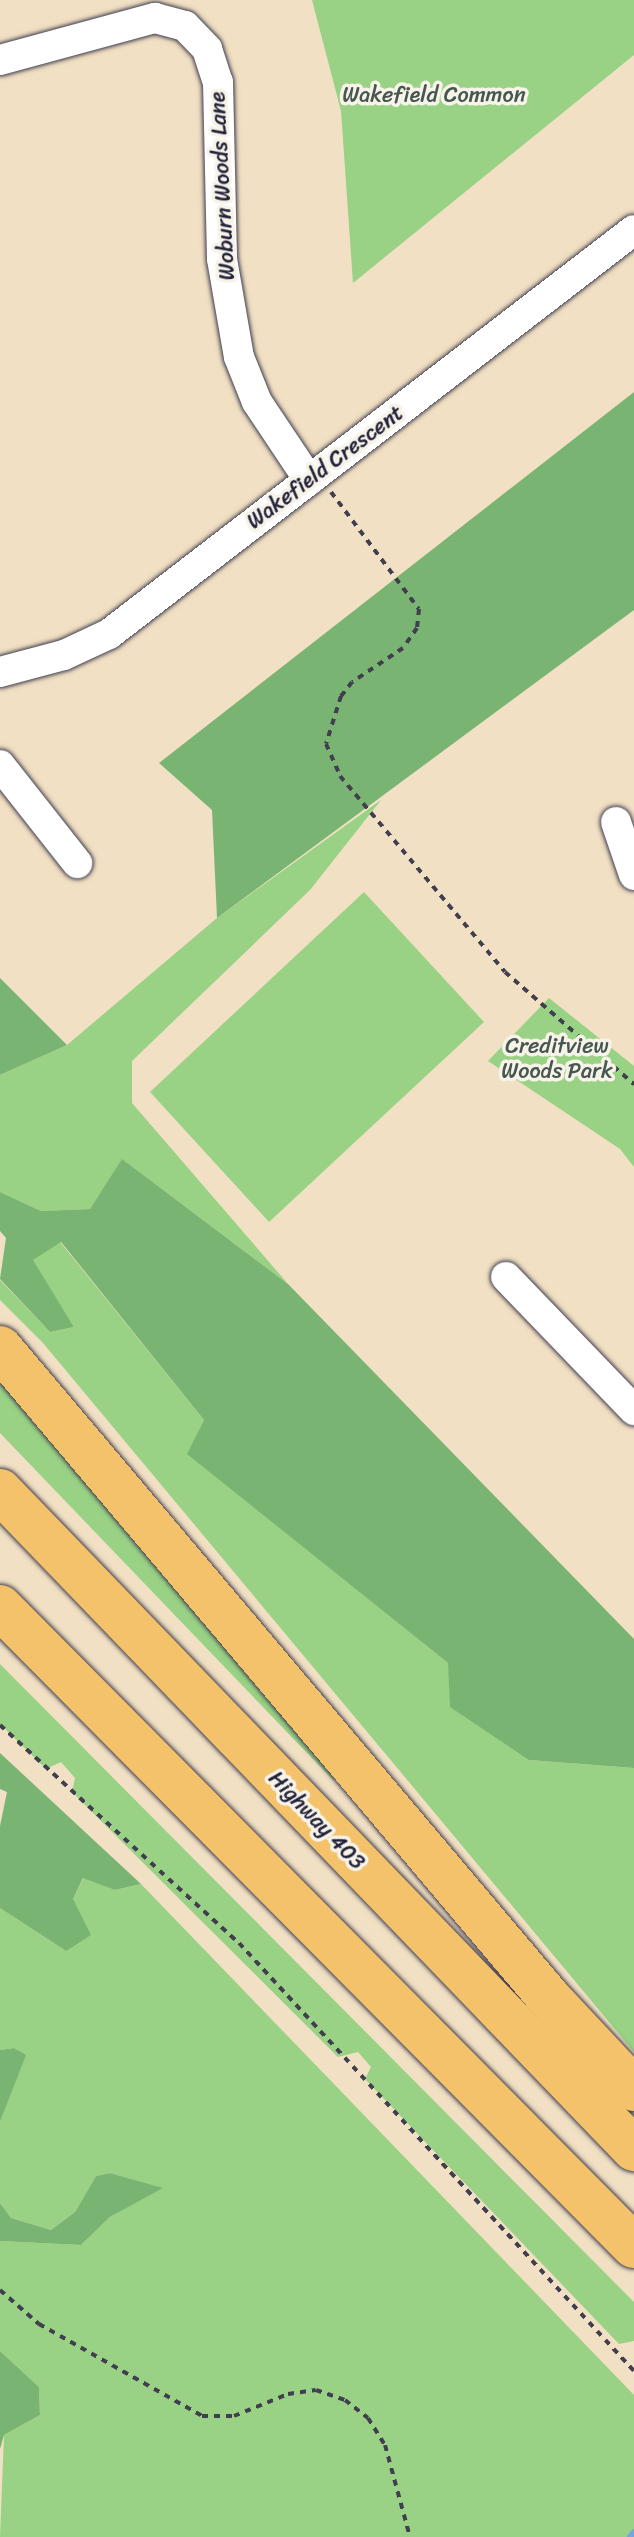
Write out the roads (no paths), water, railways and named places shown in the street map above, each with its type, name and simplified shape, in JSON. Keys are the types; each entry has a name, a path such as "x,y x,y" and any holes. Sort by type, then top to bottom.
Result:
{"highway":[{"path":"0,1348 548,1997 634,2089"},
{"name":"Highway 403","path":"0,1491 634,2149"},
{"path":"0,1607 634,2246"}],"street":[{"name":"Woburn Woods Lane","path":"0,60 155,18 185,26 207,49 218,82 222,259 239,357 257,402 313,477"},
{"name":"Wakefield Crescent","path":"0,672 64,655 109,634 634,230"},
{"path":"0,765 77,863"},
{"path":"616,822 634,875"},
{"path":"506,1277 634,1410"}],"waterway":[{"path":"630,2537 634,2532"}],"park label":[{"name":"Wakefield Common","path":"434,95"},
{"name":"Creditview Woods Park","path":"557,1058"}]}
